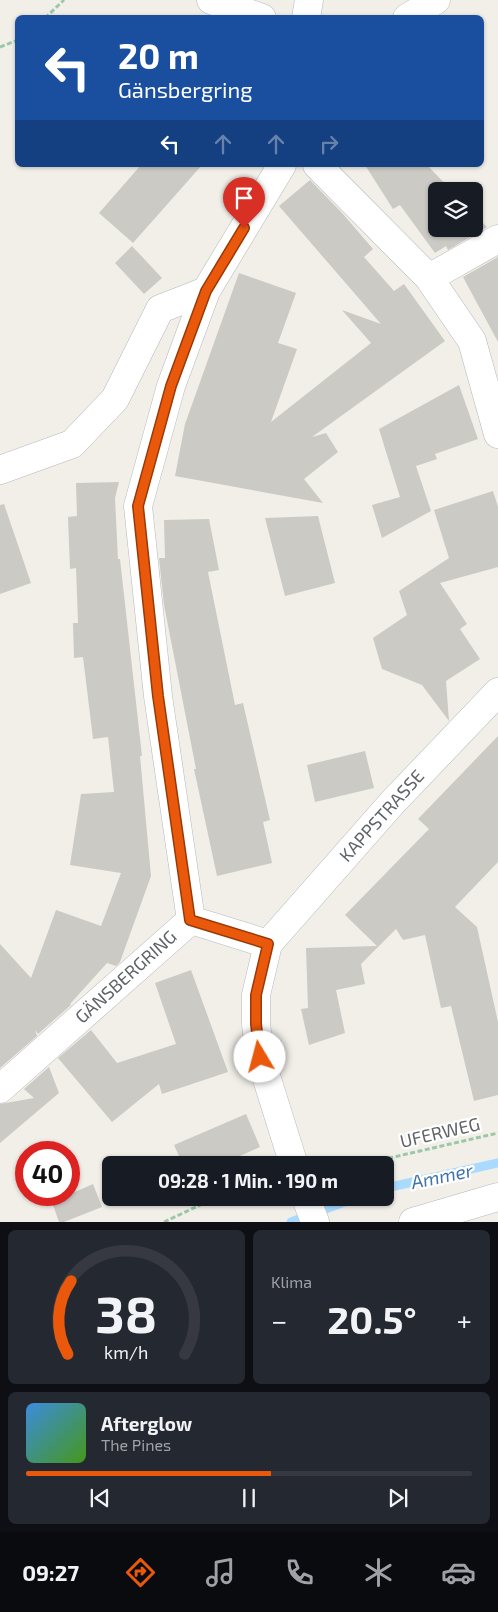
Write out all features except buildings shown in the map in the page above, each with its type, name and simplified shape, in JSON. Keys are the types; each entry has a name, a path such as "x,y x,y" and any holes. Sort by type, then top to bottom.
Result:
{"street":[{"path":"211,0 254,15"},
{"path":"306,15 309,0"},
{"path":"412,15 436,0"},
{"path":"190,920 158,696 138,506 171,386 206,291 281,167"},
{"path":"319,167 429,278 472,340 498,434"},
{"path":"429,278 498,239"},
{"path":"0,470 72,444 115,400 160,309 206,291"},
{"name":"KAPPSTRASSE","path":"268,944 392,803 498,692"},
{"name":"GÄNSBERGRING","path":"0,1089 190,920 268,944"},
{"path":"268,944 256,995 256,1024 260,1057 291,1156"},
{"path":"414,1222 498,1197"},
{"path":"309,1206 316,1222"}],"path":[{"path":"49,15 64,0"},
{"path":"0,47 15,41"},
{"name":"UFERWEG","path":"394,1157 498,1133"},
{"path":"164,1222 198,1206"}],"waterway":[{"name":"Ammer","path":"394,1186 498,1163"},
{"name":"Ammer","path":"291,1222 334,1206"}],"route":[{"path":"244,228 206,291 171,386 138,506 158,696 190,920 268,944 256,995 256,1024 260,1057"}]}
